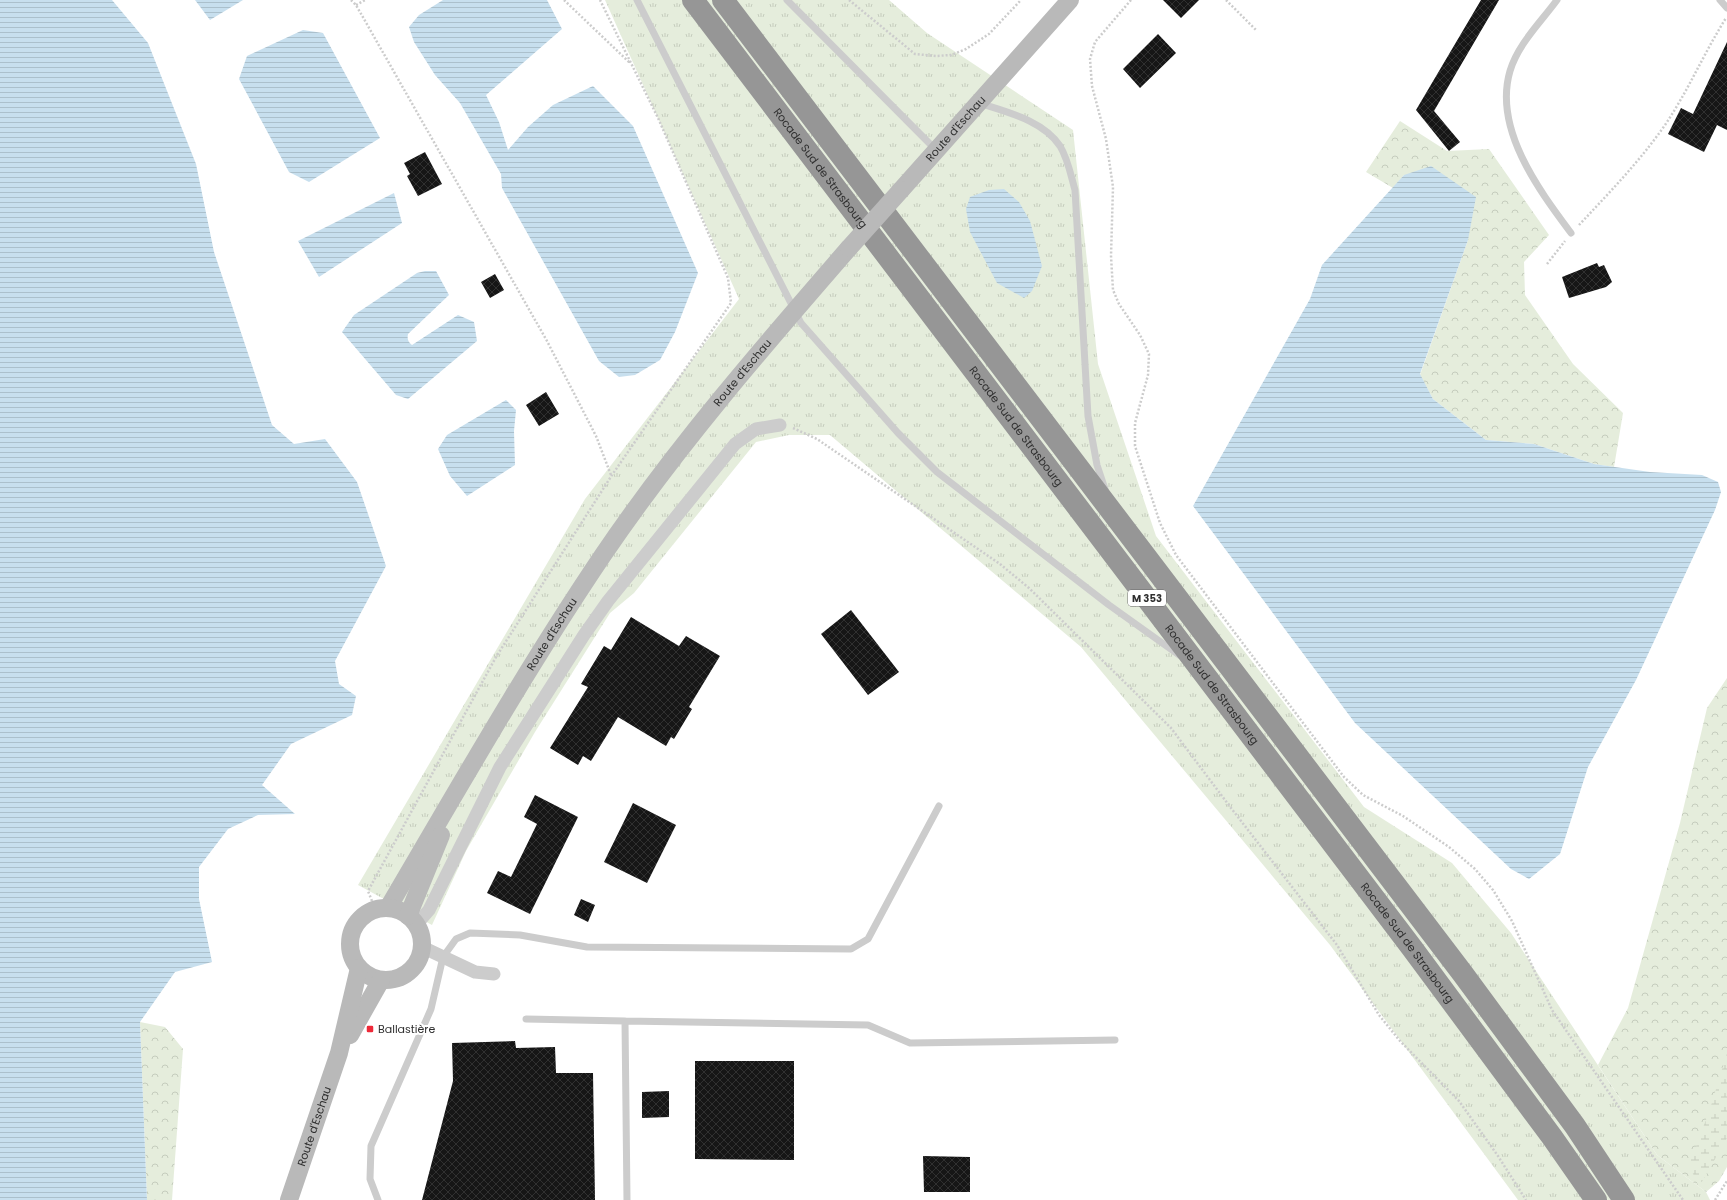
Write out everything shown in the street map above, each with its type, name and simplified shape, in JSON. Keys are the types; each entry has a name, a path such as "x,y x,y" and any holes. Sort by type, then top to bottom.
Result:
{"highway":[{"name":"Rocade Sud de Strasbourg","path":"693,0 1412,948 1552,1136 1596,1200"},
{"name":"M 353","path":"723,0 1463,974 1575,1126 1624,1200"}],"main road":[{"name":"Route d'Eschau","path":"382,909 463,782 537,655 604,554 677,453 794,310 1070,0"},
{"name":"Route d'Eschau","path":"412,920 463,782"},
{"path":"382,909 399,910 412,920 421,936 422,947 419,958 413,968 398,977 381,980 373,978 359,968 351,952 351,934 356,923 365,915 382,909"},
{"name":"Route d'Eschau","path":"290,1200 339,1053 359,968"},
{"name":"Route d'Eschau","path":"339,1053 381,980"}],"street":[{"path":"412,920 429,910 500,766 584,635 608,601 734,444 756,429 780,425"},
{"path":"422,947 475,972 494,974"}],"lane":[{"path":"637,0 773,264 801,323 898,433 937,472 1109,605 1203,673"},
{"path":"787,0 936,150"},
{"path":"1557,0 1529,36 1517,55 1510,71 1506,98 1512,131 1531,177 1572,233"},
{"path":"1720,0 1727,8"},
{"path":"978,103 1012,114 1044,129 1060,146 1069,166 1075,190 1088,416 1097,465 1104,485 1130,537"},
{"path":"378,1200 370,1179 371,1146 431,1009 442,957 456,939 470,933 520,935 587,947 851,949 868,939 939,806"},
{"path":"526,1019 868,1025 910,1044 1114,1040"},
{"path":"625,1021 627,1200"}],"path":[{"path":"351,0 356,5 547,341 596,436 612,476"},
{"path":"356,5 365,0"},
{"path":"564,0 632,65"},
{"path":"382,909 368,891 496,657 612,476 731,303 728,278 658,118 600,0"},
{"path":"849,0 860,12 916,54 936,56 951,55 966,49 989,34 1021,0"},
{"path":"1131,0 1095,42 1090,59 1092,86 1106,139 1113,187 1111,256 1113,290 1119,304 1140,335 1148,354 1148,375 1135,423 1135,446 1160,523 1176,554 1344,777 1363,795 1403,816 1449,847 1475,869 1493,890 1512,921 1552,1010 1683,1200"},
{"path":"1226,0 1257,31"},
{"path":"1547,264 1572,233 1644,154 1666,124 1683,96 1713,38 1727,16"},
{"path":"780,425 799,430 817,439 1000,564 1029,588 1148,702 1171,728 1236,815 1337,945 1379,1015 1400,1041 1459,1101 1498,1156 1526,1200"},
{"path":"1716,1200 1727,1181"}],"green space":[{"path":"605,0 889,0 927,33 1073,130 1098,364 1156,536 1364,807 1452,863 1511,933 1657,1155 1706,1192 1710,1200 1518,1200 1330,945 1081,647 830,435 789,435 756,442 634,593 610,613 535,732 466,851 432,925 358,885 585,499 739,299"},
{"path":"1400,121 1447,151 1489,149 1549,235 1524,262 1525,295 1573,364 1623,413 1614,467 1594,464 1534,444 1486,440 1433,399 1420,375 1468,240 1404,175 1393,188 1366,172"},
{"path":"1727,678 1727,1167 1719,1181 1706,1192 1657,1155 1598,1065 1628,1008 1680,823 1707,708"},
{"path":"140,1022 165,1027 183,1049 172,1200 147,1200"},
{"path":"1727,1053 1727,1138 1699,1187 1689,1165 1710,1109"}],"water":[{"path":"0,0 112,0 148,43 196,164 214,252 272,425 294,444 325,439 357,482 386,566 335,661 339,684 356,696 352,715 291,744 262,785 295,814 258,815 228,829 199,867 199,899 212,962 175,972 140,1022 147,1200 0,1200"},
{"path":"195,0 243,0 210,20"},
{"path":"443,0 547,0 562,29 486,95 499,122 508,150 528,127 553,105 593,86 633,126 698,273 675,332 660,360 635,375 619,377 599,361 502,188 501,174 460,103 435,75 414,42 409,27 419,15"},
{"path":"303,30 323,33 380,138 309,182 289,172 239,79 247,56"},
{"path":"1431,166 1476,197 1468,240 1420,374 1433,399 1486,440 1534,444 1594,464 1650,472 1702,475 1718,482 1721,492 1715,510 1636,680 1588,767 1560,854 1529,879 1511,869 1355,723 1193,506 1310,299 1322,265 1404,175"},
{"path":"1004,189 1019,202 1030,221 1042,266 1032,291 1024,298 997,283 970,232 966,209 970,197 989,190"},
{"path":"394,193 402,223 319,277 298,241"},
{"path":"436,271 449,295 408,334 410,343 412,345 458,315 474,322 477,341 408,399 396,395 342,332 354,315 417,273"},
{"path":"506,400 516,410 514,431 515,465 467,496 450,476 438,449 447,435"}],"building":[{"path":"1163,0 1199,0 1181,18"},
{"path":"1481,0 1499,0 1434,111 1460,142 1449,151 1416,110"},
{"path":"1158,34 1176,53 1140,88 1123,69"},
{"path":"1727,42 1727,130 1717,125 1704,152 1668,134 1681,108 1693,114"},
{"path":"425,152 442,184 418,196 407,176 410,174 404,163"},
{"path":"1597,263 1599,267 1604,265 1612,282 1606,287 1569,298 1562,277"},
{"path":"495,274 504,290 490,298 481,282"},
{"path":"546,392 559,414 539,426 526,405"},
{"path":"851,610 899,672 868,695 821,634"},
{"path":"631,617 679,646 686,636 720,656 689,707 692,709 674,739 671,737 666,746 618,717 591,761 583,756 578,765 550,748 588,687 581,684 604,646 611,650"},
{"path":"535,795 578,817 530,914 487,893 498,871 511,877 537,824 524,817"},
{"path":"633,803 676,825 647,883 604,862"},
{"path":"581,899 595,905 588,922 574,915"},
{"path":"515,1041 516,1048 555,1047 556,1073 593,1073 595,1200 422,1200 453,1081 452,1043"},
{"path":"695,1061 794,1061 794,1160 695,1159"},
{"path":"669,1091 669,1117 642,1118 642,1092"},
{"path":"923,1156 970,1157 970,1192 924,1192"}],"place":[{"name":"Ballastière","path":"370,1029"}]}
